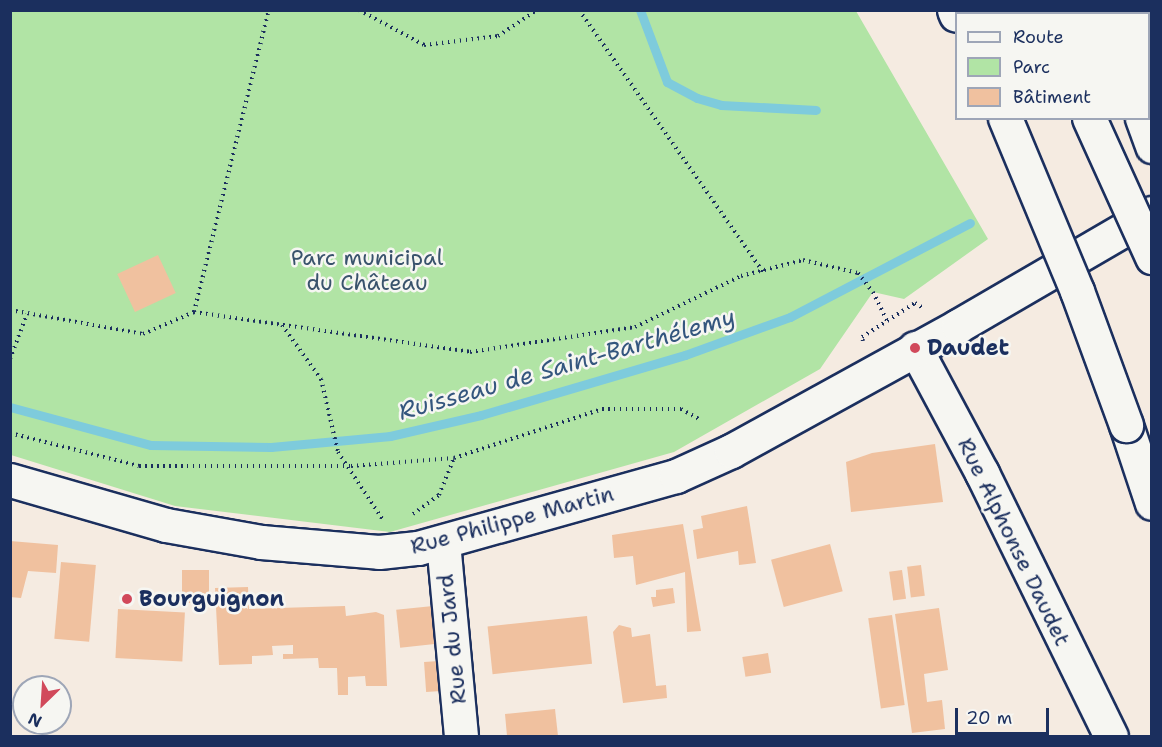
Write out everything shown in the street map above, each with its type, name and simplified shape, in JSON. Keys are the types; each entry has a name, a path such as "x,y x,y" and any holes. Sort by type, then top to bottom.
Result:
{"main road":[{"path":"1006,120 1077,291 1152,503"},
{"path":"1090,120 1152,257"},
{"path":"1143,120 1152,146"},
{"name":"Rue Philippe Martin","path":"10,480 166,525 261,542 379,552 443,542 676,476 731,451 1152,213"},
{"name":"Rue Alphonse Daudet","path":"915,348 956,425 1111,736"},
{"name":"Rue du Jard","path":"443,542 461,736"}],"path":[{"path":"194,312 269,10"},
{"path":"359,10 424,45 498,36 537,10"},
{"path":"579,10 763,272"},
{"path":"10,310 143,334 194,312 470,352 635,327 741,276 803,260 858,273 887,321"},
{"path":"10,359 27,314"},
{"path":"282,325 321,380 338,452 351,466 385,523"},
{"path":"10,434 139,466 351,466 454,458 602,409 681,409 699,419"},
{"path":"408,518 439,495 454,458"}],"green space":[{"name":"Parc municipal du Château","path":"10,11 856,11 988,239 904,299 873,292 820,369 674,452 390,532 175,506 11,455"}],"building":[{"path":"158,255 176,293 135,312 117,274"},
{"path":"935,444 943,502 851,512 846,462 872,453"},
{"path":"747,506 756,563 739,565 738,551 697,559 693,530 703,528 701,516"},
{"path":"683,524 701,631 687,632 685,572 636,585 633,556 614,558 612,535"},
{"path":"10,541 58,545 56,573 28,571 21,598 10,597"},
{"path":"830,544 843,591 784,607 771,560"},
{"path":"61,562 96,565 89,642 54,639"},
{"path":"921,565 925,596 911,597 907,567"},
{"path":"182,570 209,570 209,603 182,603"},
{"path":"902,570 906,599 893,601 889,572"},
{"path":"248,587 249,609 345,606 346,616 376,612 384,615 387,686 366,686 365,676 348,677 348,695 338,695 337,668 319,668 318,658 283,659 283,654 293,654 293,645 272,646 273,655 252,656 252,664 219,665 215,588"},
{"path":"673,588 675,603 653,607 651,597 656,597 656,590"},
{"path":"433,606 437,644 400,648 396,610"},
{"path":"939,608 948,670 924,674 927,702 942,700 945,729 912,733 895,614"},
{"path":"118,609 185,613 182,661 115,658"},
{"path":"892,615 905,705 881,708 868,618"},
{"path":"587,616 592,664 493,674 488,626"},
{"path":"619,625 631,628 632,637 650,634 656,686 666,685 667,698 623,703 613,632"},
{"path":"768,653 771,673 745,677 742,657"},
{"path":"439,661 441,691 426,692 424,662"},
{"path":"555,709 558,736 507,736 505,714"}],"waterway":[{"name":"Ruisseau de Saint-Barthélemy","path":"640,10 667,82 697,98 721,105 816,110"},
{"name":"Ruisseau de Saint-Barthélemy","path":"10,407 151,445 271,447 390,436 481,415 685,355 790,317 970,223"}],"place":[{"name":"Daudet","path":"915,348"},
{"name":"Bourguignon","path":"127,599"}]}
